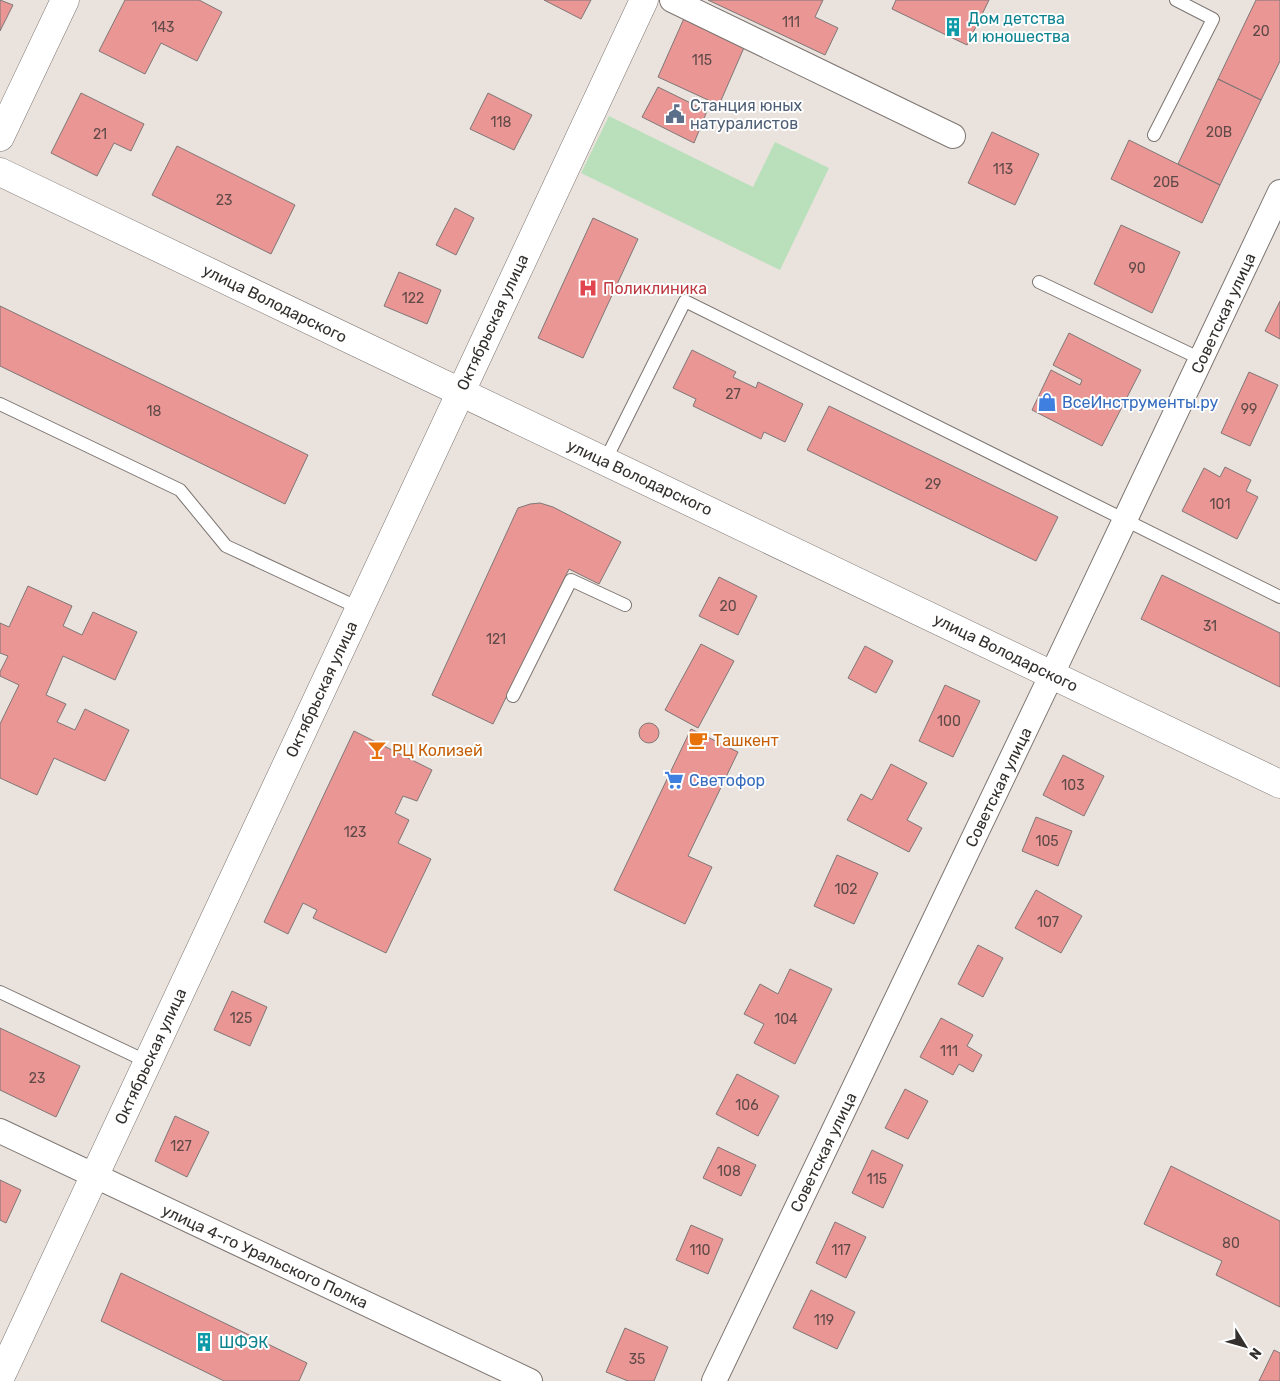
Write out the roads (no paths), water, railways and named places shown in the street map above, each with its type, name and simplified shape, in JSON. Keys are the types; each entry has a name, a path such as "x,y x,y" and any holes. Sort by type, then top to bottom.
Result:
{"street":[{"path":"0,137 65,0"},
{"name":"Октябрьская улица","path":"0,1378 644,0"},
{"path":"672,0 952,136"},
{"name":"улица Володарского","path":"0,172 1280,784"},
{"name":"Советская улица","path":"714,1381 1280,192"},
{"name":"улица 4-го Уральского Полка","path":"0,1132 530,1381"}],"lane":[{"path":"1154,135 1213,19 1176,0"},
{"path":"1039,282 1201,358"},
{"path":"605,461 685,301 1280,597"},
{"path":"0,404 180,490 226,546 359,608"},
{"path":"513,696 571,580 625,605"},
{"path":"0,992 148,1062"}],"place":[{"name":"Дом детства и юношества","path":"953,27"},
{"name":"Станция юных натуралистов","path":"675,114"},
{"name":"Поликлиника","path":"588,288"},
{"name":"ВсеИнструменты.ру","path":"1047,402"},
{"name":"Ташкент","path":"698,740"},
{"name":"РЦ Колизей","path":"377,750"},
{"name":"Светофор","path":"674,780"},
{"name":"ШФЭК","path":"204,1342"}]}
